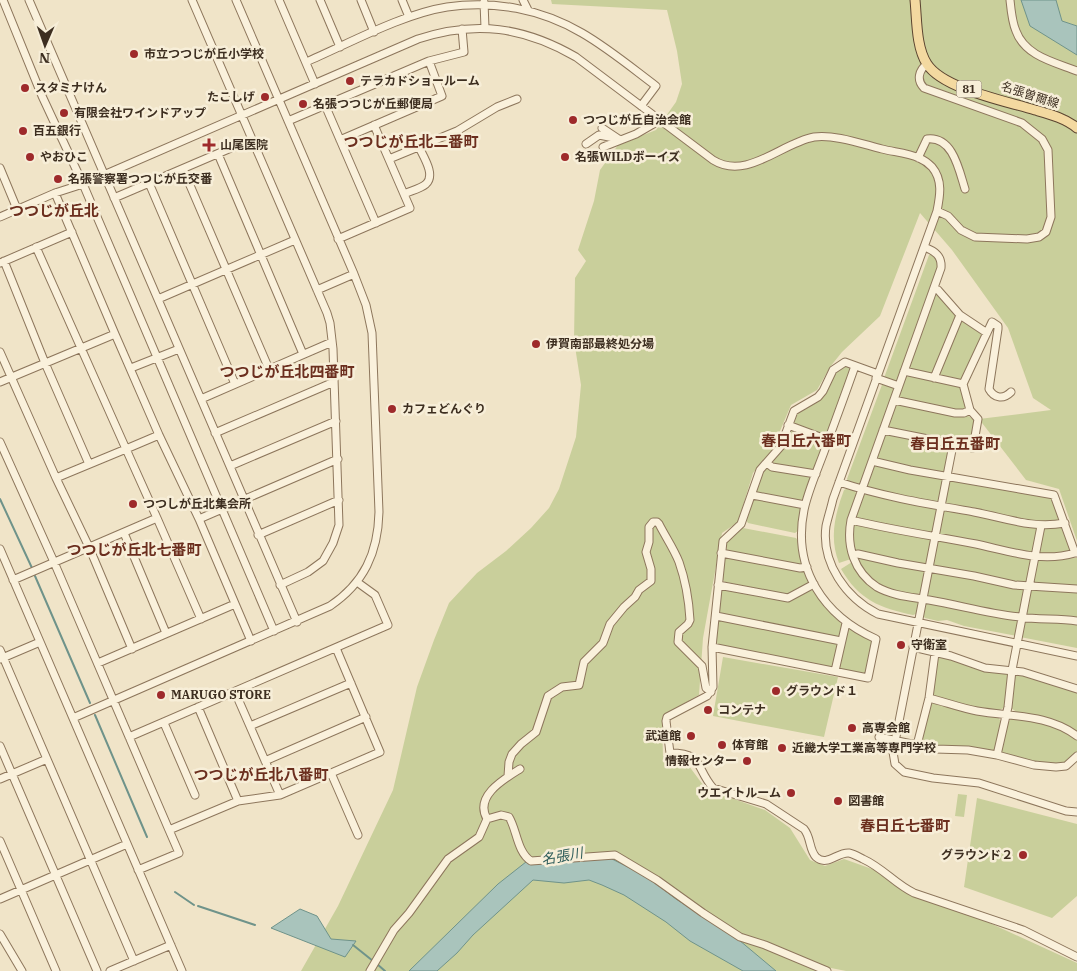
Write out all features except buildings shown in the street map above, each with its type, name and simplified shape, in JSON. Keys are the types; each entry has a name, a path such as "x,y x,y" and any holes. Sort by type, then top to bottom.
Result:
{"main road":[{"name":"名張曽爾線","path":"915,0 919,40 927,64 935,74 947,82 1064,120 1077,128"}],"street":[{"path":"3,0 42,96 83,184 274,631"},
{"path":"29,0 297,622"},
{"path":"192,0 330,323 338,459 338,531 327,555 308,572 280,585"},
{"path":"73,718 330,606 344,596 357,582 369,562 378,532 379,512 372,333 366,304 236,0"},
{"path":"279,0 316,84"},
{"path":"320,0 340,47"},
{"path":"361,0 374,32"},
{"path":"402,0 409,17"},
{"path":"524,0 528,10"},
{"path":"1010,0 1016,32 1025,48 1077,71"},
{"path":"306,62 444,3 484,2 528,10 556,20 584,34 656,86 641,106"},
{"path":"484,2 484,28"},
{"path":"288,121 429,61 464,52 462,29"},
{"path":"0,217 55,193 83,184 418,39 462,29 503,29 523,33 558,47 576,57 713,160 727,166 748,165 806,139 820,137 836,138 918,158 931,167 938,178 940,192 937,211 833,499 826,526 829,557 839,580 853,597 871,610 885,616 1018,641 1077,656"},
{"path":"340,140 442,96 429,61"},
{"path":"927,64 919,76 919,81 924,88 1022,123 1045,142 1049,159 1051,217 1046,232 1039,237 1027,239 975,237 961,230 948,216 937,211"},
{"path":"389,160 457,131 497,107 517,99"},
{"path":"325,105 376,223"},
{"path":"602,147 636,134 660,120"},
{"path":"338,239 410,208 374,125"},
{"path":"602,128 619,139"},
{"path":"586,144 599,136 619,139"},
{"path":"918,158 926,139 931,138 944,145 955,156 965,189"},
{"path":"114,198 252,139"},
{"path":"404,194 426,184 428,179 429,171 419,147"},
{"path":"218,154 303,354"},
{"path":"183,169 269,369"},
{"path":"1,172 17,209"},
{"path":"149,183 235,384"},
{"path":"55,193 159,435 199,519 251,641"},
{"path":"72,232 2,262 89,464"},
{"path":"158,299 295,240"},
{"path":"924,246 936,252 941,262 941,268 851,520 849,537 853,555 864,575 877,586 894,594 1022,618 1077,621"},
{"path":"36,247 158,518 201,619"},
{"path":"316,290 354,274"},
{"path":"934,288 960,314 987,333"},
{"path":"934,378 960,314"},
{"path":"883,430 973,448 978,420 970,410 963,384 992,322 998,326 989,389 993,395 999,397 1006,396 1011,392"},
{"path":"0,382 115,334"},
{"path":"201,399 332,342"},
{"path":"131,368 179,349"},
{"path":"0,352 132,649"},
{"path":"896,385 845,362 833,370 821,394 812,402 796,409 781,446 760,470 741,524 722,541 712,647 714,687 707,696 667,716 670,753 684,753 693,757 713,788 766,804 777,810 806,831 814,854 819,859 827,860 842,854 854,854 878,866 914,894 1022,930 1077,957"},
{"path":"712,647 868,678 876,640 846,623 829,607 814,584 807,567 802,535 805,505 855,366"},
{"path":"904,371 963,384"},
{"path":"215,433 334,382"},
{"path":"894,400 955,413 964,413 970,410"},
{"path":"230,466 336,421"},
{"path":"788,426 828,440"},
{"path":"56,478 159,435"},
{"path":"0,442 98,663 179,853 138,870"},
{"path":"953,444 895,741 893,760 897,767 904,772 933,778 979,783 1066,811 1077,812"},
{"path":"199,519 338,459"},
{"path":"851,520 890,530 1035,557 1076,553 1056,497 1051,494 910,470 872,461"},
{"path":"766,463 772,467 816,474"},
{"path":"839,482 896,499 996,516 1026,524 1042,526 1065,523"},
{"path":"752,495 805,505"},
{"path":"258,535 339,500"},
{"path":"13,580 158,518"},
{"path":"508,776 509,762 512,754 536,732 548,696 560,688 579,685 583,665 603,643 610,624 639,590 651,580 651,569 646,552 649,542 649,527 653,522 659,524 679,562 683,579 690,620 687,626 679,632 678,642 702,666 706,688 711,692"},
{"path":"997,755 1007,714 1012,670 1042,526"},
{"path":"124,533 166,633"},
{"path":"0,550 182,971"},
{"path":"721,553 800,568 807,567"},
{"path":"853,555 858,554 898,564 929,568 1014,585 1077,589"},
{"path":"129,737 388,625 375,595 357,582"},
{"path":"718,585 788,598 814,584"},
{"path":"98,663 235,604"},
{"path":"716,616 842,640"},
{"path":"835,671 846,623"},
{"path":"2,658 40,642"},
{"path":"913,647 984,668 1023,672 1077,689"},
{"path":"169,830 238,801 280,795 380,752 336,648"},
{"path":"0,650 134,961"},
{"path":"917,745 929,698 935,653"},
{"path":"250,726 351,683"},
{"path":"235,692 280,795"},
{"path":"929,698 967,708 1045,720 1067,729 1077,736"},
{"path":"198,707 238,801"},
{"path":"265,761 366,717"},
{"path":"164,723 196,795"},
{"path":"879,737 935,749 968,750 997,755 1034,765 1062,768 1077,756"},
{"path":"0,746 97,971"},
{"path":"0,779 47,759"},
{"path":"487,819 483,811 490,791 520,769"},
{"path":"331,772 358,835"},
{"path":"487,819 501,815 509,817 520,847 525,856 531,860 615,855 657,880 740,937 765,945 827,971"},
{"path":"373,966 394,930 409,913 448,859 479,837 487,819"},
{"path":"0,840 56,971"},
{"path":"0,899 127,844"},
{"path":"0,934 22,971"},
{"path":"110,971 171,945"}],"green space":[{"path":"551,0 1077,0 1077,541 1059,489 1026,480 979,419 1051,410 1033,398 1008,328 952,250 920,213 880,316 842,352 830,367 817,390 791,405 772,450 753,473 738,522 722,533 703,638 699,695 664,715 662,719 663,756 686,762 706,789 765,810 790,828 810,860 825,866 844,859 872,869 1077,963 1077,971 846,971 831,968 829,971 301,971 338,906 393,790 417,687 449,603 477,573 506,551 531,528 549,508 559,489 576,437 581,385 574,340 575,278 586,261 578,250 594,201 600,170 618,145 656,130 676,102 682,84 677,51 667,10 552,4"},
{"path":"932,254 938,267 897,383 884,378 929,255"},
{"path":"938,294 955,313 956,317 933,372 930,374 910,370 908,367 934,295"},
{"path":"964,321 980,332 982,336 963,378 960,380 941,377 939,373 960,322"},
{"path":"842,366 849,366 851,371 827,434 824,436 794,425 793,422 799,412 822,397 835,374"},
{"path":"908,376 958,386 961,388 967,406 964,410 956,411 901,400 898,396 904,378"},
{"path":"883,382 896,387 861,484 857,486 849,483 847,479"},
{"path":"898,405 954,416 967,415 975,421 972,442 967,445 889,429 888,426 894,407"},
{"path":"792,431 822,441 824,445 816,468 802,469 774,465 773,460 784,447 789,433"},
{"path":"887,434 947,447 949,450 946,470 942,472 878,460 876,455 883,437"},
{"path":"877,465 941,478 943,481 940,501 936,503 868,489 866,486 873,466"},
{"path":"766,468 810,475 812,479 804,500 801,502 758,494 756,490 762,472"},
{"path":"952,479 1049,497 1053,499 1061,518 1058,521 1042,523 948,505 945,501 949,482"},
{"path":"848,488 855,491 857,495 849,519 847,533 851,559 839,563 834,544 834,526 844,490"},
{"path":"866,494 935,508 937,512 933,531 930,534 857,519 855,515 862,496"},
{"path":"756,498 799,507 801,510 799,530 795,533 748,523 746,520 752,500"},
{"path":"946,510 1024,527 1039,528 1034,554 941,535 939,532 942,512"},
{"path":"856,524 929,539 931,542 927,562 924,564 884,558 856,551 853,547 852,526"},
{"path":"1061,527 1064,529 1071,548 1069,552 1038,554 1043,529"},
{"path":"743,528 796,538 799,542 803,563 799,566 728,552 727,545 730,537 736,531"},
{"path":"941,541 1032,559 1028,584 935,566 933,563 936,543"},
{"path":"727,557 803,571 809,580 808,585 787,595 725,582 722,579 724,559"},
{"path":"860,557 896,566 923,569 925,573 921,593 905,593 889,589 877,583 862,568 858,561"},
{"path":"1077,558 1077,587 1032,584 1037,559"},
{"path":"852,562 868,583 917,600 916,614 913,615 880,606 863,595 848,580 841,569"},
{"path":"934,571 1026,590 1022,615 929,597 927,594 930,574"},
{"path":"724,588 785,600 810,590 814,591 827,609 840,622 842,626 840,635 836,637 722,614 719,611 721,591"},
{"path":"1029,590 1077,592 1077,618 1024,615"},
{"path":"928,602 1020,620 1017,636 964,626 947,620 938,621 925,618 923,616"},
{"path":"721,620 835,642 838,646 834,665 830,668 719,645 716,642 718,622"},
{"path":"1023,620 1077,624 1077,648 1020,637"},
{"path":"850,629 870,639 872,643 867,672 863,674 842,670 839,666 846,631"},
{"name":"グラウンド１","path":"723,657 838,677 824,737 713,716"},
{"path":"940,657 1008,674 1006,707 997,711 936,697 933,694 937,658"},
{"path":"1017,674 1077,692 1077,733 1018,713 1011,708 1015,676"},
{"path":"934,702 998,717 1002,723 995,751 936,746 922,742 921,739 931,704"},
{"path":"1011,719 1037,722 1070,734 1077,739 1077,753 1065,764 1060,765 1044,764 1003,754 1001,750 1007,724"},
{"path":"958,794 967,795 964,817 955,816"},
{"name":"グラウンド２","path":"977,798 1077,824 1077,896 1052,918 964,887"}],"water":[{"path":"1021,0 1056,0 1062,21 1077,26 1077,55 1030,26"},
{"name":"名張川","path":"576,852 610,858 640,873 676,899 733,935 776,971 743,971 690,941 666,922 624,895 589,880 564,883 533,880 437,971 409,971 498,884 531,858"},
{"path":"300,909 317,916 331,939 356,941 345,957 271,928"}],"waterway":[{"path":"0,499 32,568"},
{"path":"35,576 90,703"},
{"path":"95,715 147,837"},
{"path":"175,892 194,905"},
{"path":"198,906 255,925"},
{"path":"353,945 373,961"},
{"path":"377,964 385,971"}],"place":[{"name":"市立つつじが丘小学校","path":"134,54"},
{"name":"テラカドショールーム","path":"350,81"},
{"name":"スタミナけん","path":"25,88"},
{"name":"たこしげ","path":"265,97"},
{"name":"名張つつじが丘郵便局","path":"303,104"},
{"name":"有限会社ワインドアップ","path":"64,113"},
{"name":"つつじが丘自治会館","path":"573,120"},
{"name":"百五銀行","path":"23,131"},
{"name":"山尾医院","path":"209,145"},
{"name":"やおひこ","path":"30,157"},
{"name":"名張WILDボーイズ","path":"565,157"},
{"name":"名張警察署つつじが丘交番","path":"58,179"},
{"name":"伊賀南部最終処分場","path":"536,344"},
{"name":"カフェどんぐり","path":"392,409"},
{"name":"つつしが丘北集会所","path":"133,504"},
{"name":"守衛室","path":"901,645"},
{"name":"グラウンド１","path":"776,691"},
{"name":"MARUGO STORE","path":"161,695"},
{"name":"コンテナ","path":"708,710"},
{"name":"高専会館","path":"852,728"},
{"name":"武道館","path":"691,736"},
{"name":"体育館","path":"722,745"},
{"name":"近畿大学工業高等専門学校","path":"782,748"},
{"name":"情報センター","path":"747,761"},
{"name":"ウエイトルーム","path":"791,793"},
{"name":"図書館","path":"838,801"},
{"name":"グラウンド２","path":"1023,855"}],"district":[{"name":"つつじが丘北二番町","path":"411,142"},
{"name":"つつじが丘北","path":"54,211"},
{"name":"つつじが丘北四番町","path":"287,372"},
{"name":"春日丘六番町","path":"806,441"},
{"name":"春日丘五番町","path":"955,444"},
{"name":"つつじが丘北七番町","path":"134,550"},
{"name":"つつじが丘北八番町","path":"261,775"},
{"name":"春日丘七番町","path":"905,826"}]}
